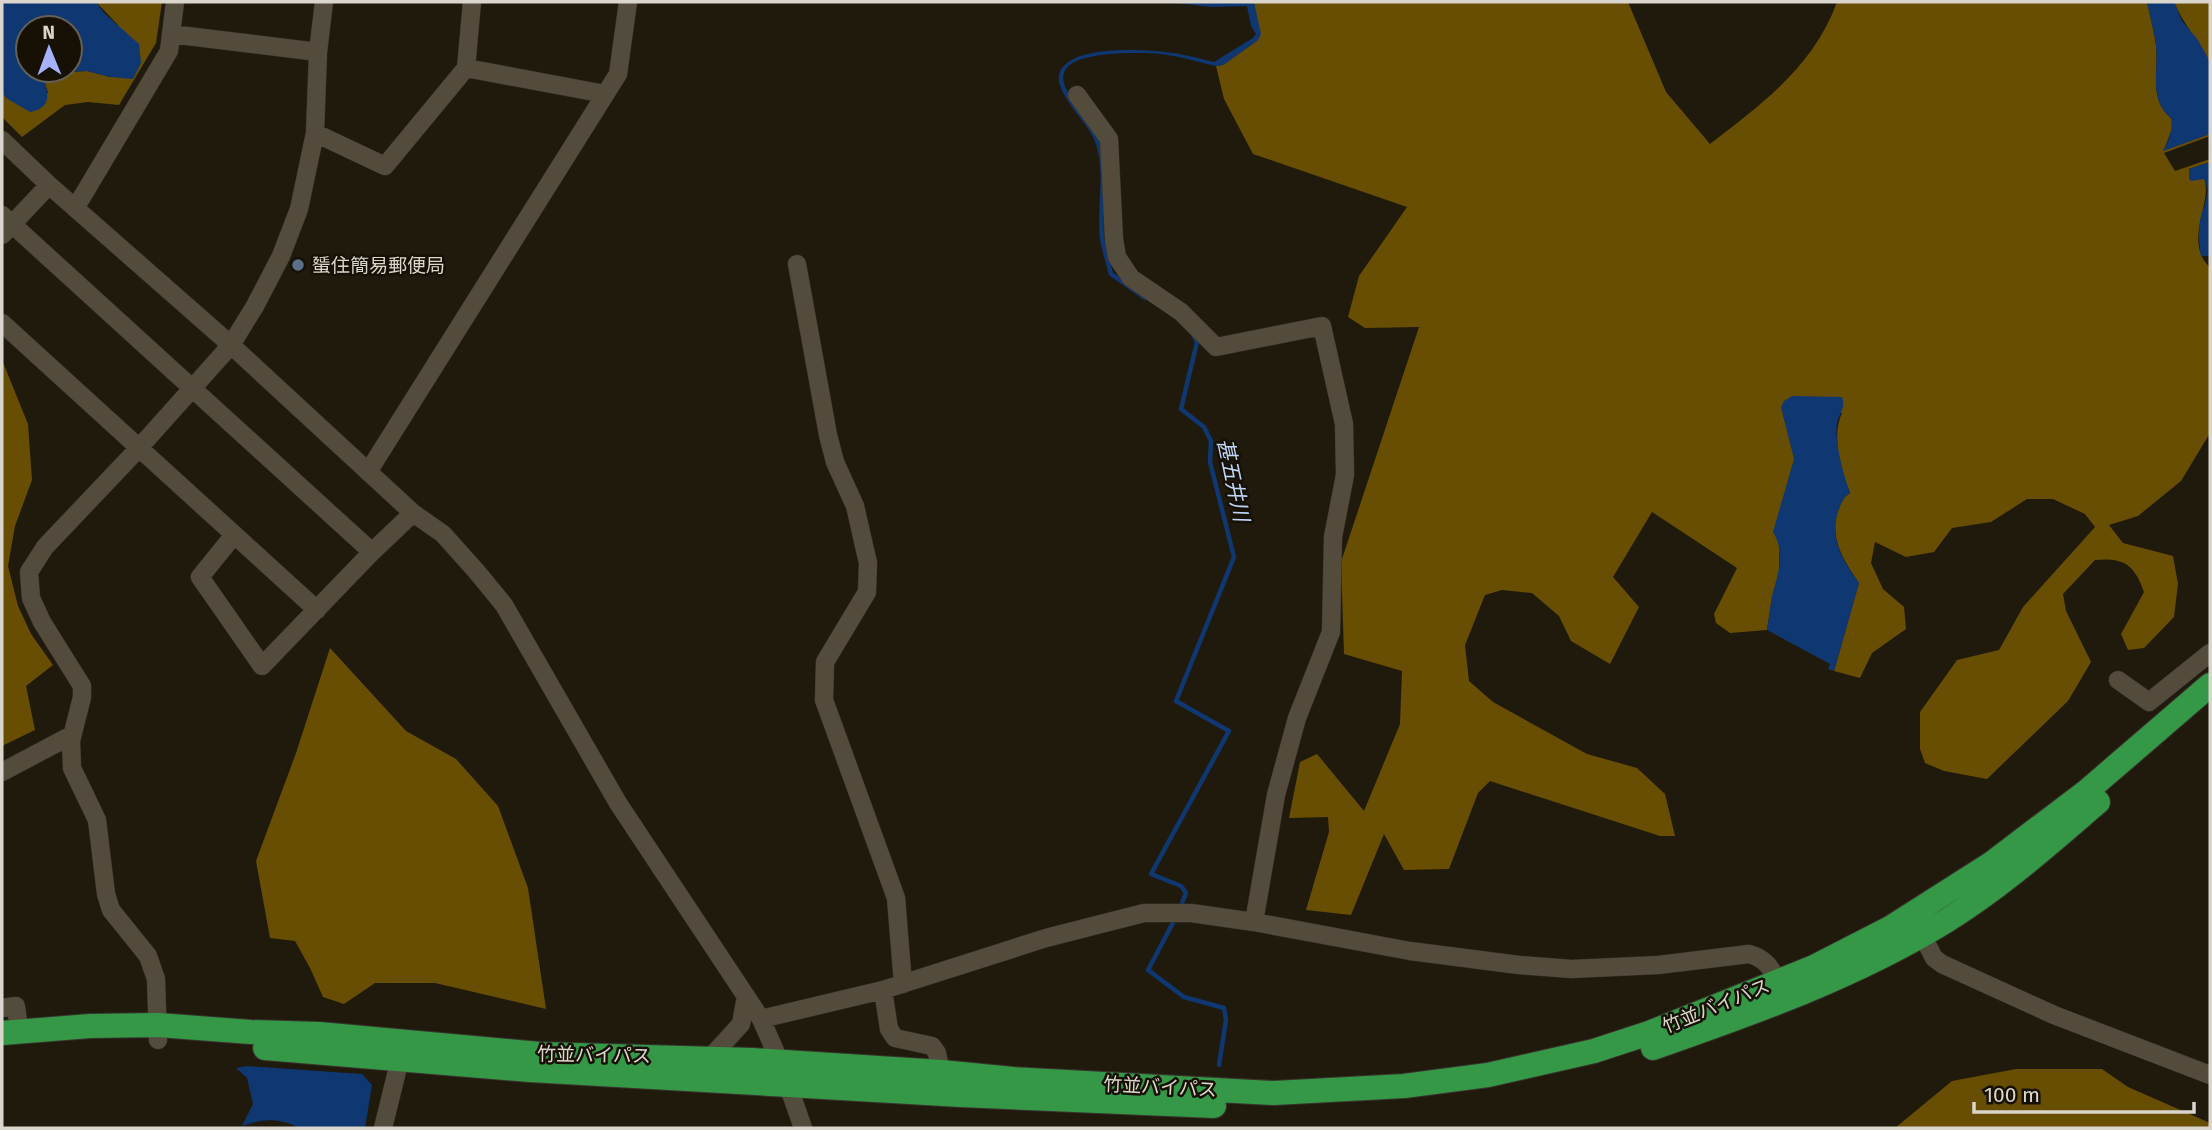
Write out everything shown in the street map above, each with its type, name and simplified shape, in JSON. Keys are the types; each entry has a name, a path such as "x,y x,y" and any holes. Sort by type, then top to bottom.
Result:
{"highway":[{"name":"竹並バイパス","path":"2,1050 158,1032 319,1034 540,1054 710,1058 784,1073 1135,1103 1276,1108 1361,1105 1445,1097 1524,1085 1601,1066 1640,1053 1828,982 1900,947 1917,925 1992,863 2087,791 2210,685"},
{"name":"竹並バイパス","path":"10,1032 90,1026 400,1059 543,1071 942,1072 1013,1079 1274,1093 1404,1086 1488,1075 1594,1051 1649,1033 1917,925 1947,920 1997,886 2210,706"}],"street":[{"path":"76,207 169,51 175,2"},
{"path":"158,1032 156,979 148,956 111,911 106,894 97,820 72,768 71,741 82,686 31,598 29,572 45,547 231,345 281,256 299,209 315,133 318,52 324,2"},
{"path":"315,133 385,166 466,68 472,2"},
{"path":"368,472 618,74 628,2"},
{"path":"171,34 318,52"},
{"path":"466,68 605,94"},
{"path":"1077,96 1109,139 1115,248 1117,257 1131,278 1181,312 1216,347 1322,326 1344,424 1345,475 1333,537 1331,632 1297,718 1276,795 1254,922"},
{"path":"2,139 49,185 231,345 413,513 443,534 504,605 618,803 761,1019 803,1128"},
{"path":"49,185 5,224 192,388 372,552"},
{"path":"797,264 828,435 835,462 855,506 868,563 867,592 825,662 824,700 896,898 903,984"},
{"path":"2,323 317,610"},
{"path":"234,535 200,578 262,666 413,513"},
{"path":"2118,680 2149,702 2210,653"},
{"path":"2,772 72,735"},
{"path":"761,1019 883,990 1046,938 1144,913 1192,913 1410,951 1572,969 1658,965 1749,954 1760,957 1769,965 1778,981"},
{"path":"1917,925 1934,958 1942,964 2054,1015 2210,1075"},
{"path":"883,990 889,1029 895,1038 932,1046 937,1053 942,1072"},
{"path":"710,1058 741,1024 746,996"},
{"path":"2,1008 16,1006 10,1032"},
{"path":"383,1128 400,1059"}],"shaded area":[{"path":"96,2 162,2 156,43 119,105 88,102 65,105 22,137 2,117 2,91 6,98 48,93 45,84 84,84 84,71 110,77 118,25"},
{"path":"1254,2 1628,2 1666,92 1710,144 1749,114 1800,65 1815,46 1837,2 2147,2 2156,45 2157,93 2159,102 2171,118 2173,126 2164,150 2210,134 2164,153 2175,171 2210,159 2210,162 2189,169 2204,179 2206,187 2198,234 2202,256 2210,268 2210,433 2181,481 2138,516 2109,525 2123,543 2173,556 2178,584 2174,617 2144,648 2128,650 2121,634 2144,592 2137,576 2127,565 2114,560 2095,560 2063,594 2066,611 2091,662 2068,701 1987,779 1944,771 1925,763 1920,749 1920,712 1957,660 1999,650 2023,607 2095,527 2085,514 2053,499 2027,499 1991,522 1952,528 1934,552 1906,557 1875,542 1871,563 1883,589 1904,607 1906,629 1872,653 1860,678 1834,671 1859,583 1843,558 1835,531 1838,511 1850,493 1837,442 1842,413 1783,415 1795,459 1780,509 1779,575 1772,597 1767,630 1730,633 1716,623 1714,614 1737,568 1652,512 1613,577 1639,607 1610,664 1571,641 1559,616 1532,593 1502,590 1485,595 1465,645 1469,681 1493,702 1587,754 1637,768 1665,794 1675,836 1660,836 1490,781 1478,793 1449,869 1404,870 1384,834 1351,915 1306,910 1329,832 1328,817 1289,818 1300,762 1317,754 1364,811 1400,724 1402,671 1344,654 1341,562 1419,327 1365,328 1348,317 1359,276 1407,207 1253,154 1224,99 1216,66 1223,65 1258,40"},
{"path":"2174,2 2210,2 2210,62 2182,18"},
{"path":"2,360 28,424 32,480 15,526 8,566 18,606 31,634 53,665 26,686 35,730 2,746"},
{"path":"330,648 406,731 456,759 498,806 528,888 546,1009 435,983 375,983 344,1004 323,997 295,941 270,938 256,861 296,753"},
{"path":"2016,1069 2102,1069 2128,1087 2210,1123 2210,1128 1895,1128 1952,1081"}],"water":[{"path":"2,2 96,2 104,13 139,44 141,63 133,79 84,71 84,14 14,14 14,84 45,84 47,99 42,107 30,112 6,98 2,91"},
{"path":"1168,2 1254,2 1261,34 1258,40 1223,65 1216,66 1152,53 1110,54 1083,59 1072,63 1064,72 1064,82 1069,95 1066,97 1059,82 1061,70 1081,56 1113,50 1143,50 1214,62 1256,34 1251,26 1247,6 1211,7"},
{"path":"2147,2 2174,2 2182,21 2198,40 2210,62 2210,134 2163,151 2170,135 2171,118 2159,103 2157,94 2156,45"},
{"path":"2210,162 2210,256 2201,256 2199,226 2207,190 2204,179 2189,179 2189,169"},
{"path":"1792,396 1842,397 1843,401 1837,424 1837,440 1850,493 1838,511 1835,531 1843,558 1859,583 1834,671 1828,669 1830,664 1767,630 1780,564 1779,548 1773,532 1794,459 1781,407 1784,401"},
{"path":"247,1066 362,1074 372,1085 365,1128 300,1128 271,1120 242,1126 253,1104 247,1078 236,1068"}],"waterway":[{"name":"甚五井川","path":"1065,91 1099,146 1102,168 1102,238 1111,274 1145,298"},
{"name":"甚五井川","path":"1180,908 1186,893 1181,886 1151,874 1229,731 1176,701 1234,557 1210,462 1211,441 1204,427 1181,409 1197,342 1193,335"},
{"name":"甚五井川","path":"1175,919 1148,970 1184,997 1224,1008 1226,1020 1219,1065"}],"place":[{"name":"蜑住簡易郵便局","path":"298,265"}]}
